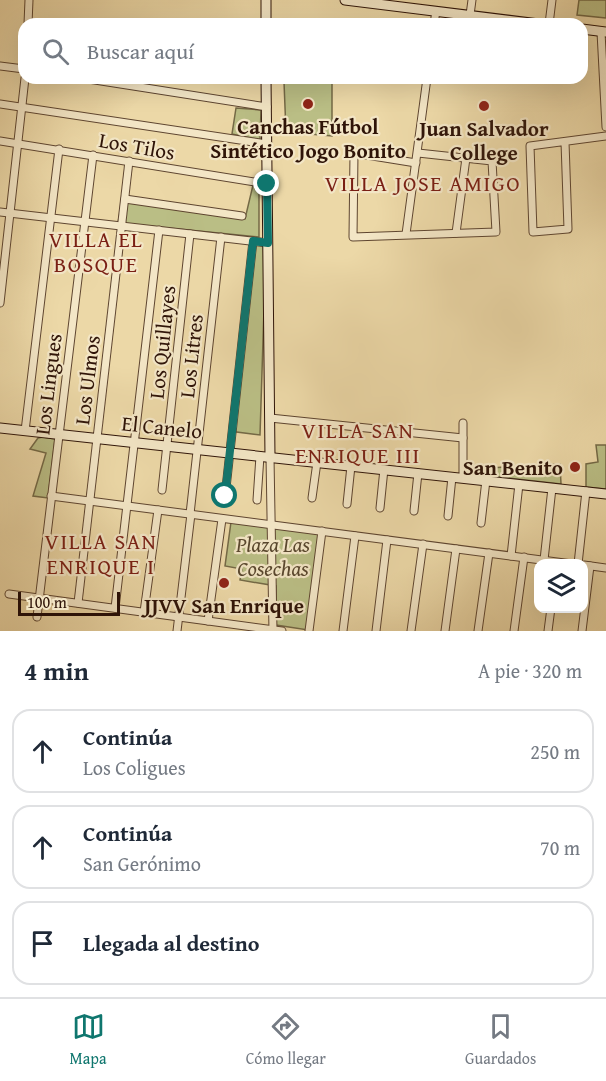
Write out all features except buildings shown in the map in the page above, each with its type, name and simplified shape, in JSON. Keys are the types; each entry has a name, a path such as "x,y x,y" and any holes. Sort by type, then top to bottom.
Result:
{"street":[{"path":"28,18 29,0"},
{"path":"266,0 266,18"},
{"path":"345,0 493,18"},
{"path":"470,15 472,0"},
{"path":"550,18 552,0"},
{"path":"435,18 436,11"},
{"path":"588,30 603,32 606,127"},
{"path":"0,66 18,68"},
{"path":"0,303 25,84"},
{"path":"120,84 267,107"},
{"path":"257,500 270,418 266,84"},
{"path":"406,234 426,84"},
{"path":"0,104 267,144"},
{"path":"565,142 568,229 533,232 530,146 606,136"},
{"name":"Los Tilos","path":"0,141 267,184"},
{"path":"25,431 59,149"},
{"path":"416,163 354,153 352,237 496,232 492,161 418,153"},
{"name":"Los Lingues","path":"37,617 93,155"},
{"path":"456,234 466,158"},
{"name":"Los Ulmos","path":"78,603 129,161"},
{"path":"124,199 242,216"},
{"path":"0,212 268,243"},
{"path":"115,608 159,230"},
{"name":"Los Quillayes","path":"162,489 190,234"},
{"name":"Los Litres","path":"177,631 221,237"},
{"path":"225,496 253,241"},
{"path":"270,418 463,438"},
{"path":"463,423 463,478"},
{"name":"El Canelo","path":"0,428 606,494"},
{"path":"265,456 271,525 273,630"},
{"path":"312,498 317,462"},
{"path":"347,504 351,466"},
{"path":"380,508 384,469"},
{"path":"414,512 418,473"},
{"path":"448,516 452,477"},
{"path":"481,523 486,480"},
{"path":"511,556 519,484"},
{"path":"544,559 552,488"},
{"path":"579,559 586,491"},
{"path":"51,496 537,559"},
{"path":"144,612 158,510"},
{"path":"208,621 222,519"},
{"path":"309,631 322,531"},
{"path":"343,631 355,536"},
{"path":"376,631 387,540"},
{"path":"411,631 423,544"},
{"path":"445,631 456,549"},
{"path":"478,631 489,553"},
{"path":"514,631 524,557"},
{"path":"588,566 606,568"},
{"path":"9,594 282,631"},
{"path":"548,631 550,613"},
{"path":"582,631 583,613"}],"green space":[{"path":"579,0 606,0 606,18 577,15"},
{"name":"Canchas Fútbol Sintético Jogo Bonito","path":"284,84 332,84 332,136 286,132"},
{"path":"236,108 261,110 260,140 232,134"},
{"path":"253,185 259,186 259,237 118,223 122,200 245,219"},
{"path":"251,244 266,246 260,435 229,431"},
{"path":"38,438 55,439 48,498 33,496 46,453 30,449"},
{"path":"596,445 606,445 606,489 586,487 586,464 598,462"},
{"path":"560,464 561,484 473,474 489,473 489,468"},
{"name":"Plaza Las Cosechas","path":"231,522 319,534 308,630 276,625 276,586 240,580 242,569 225,566"}],"place":[{"name":"Canchas Fútbol Sintético Jogo Bonito","path":"308,104"},
{"name":"Juan Salvador College","path":"484,106"},
{"name":"San Benito","path":"575,467"},
{"name":"JJVV San Enrique","path":"224,583"}],"district":[{"name":"VILLA JOSE AMIGO","path":"423,183"},
{"name":"VILLA EL BOSQUE","path":"96,252"},
{"name":"VILLA SAN ENRIQUE III","path":"358,443"},
{"name":"VILLA SAN ENRIQUE I","path":"101,554"}],"route":[{"path":"225,496 253,241 268,243 267,184"}]}
